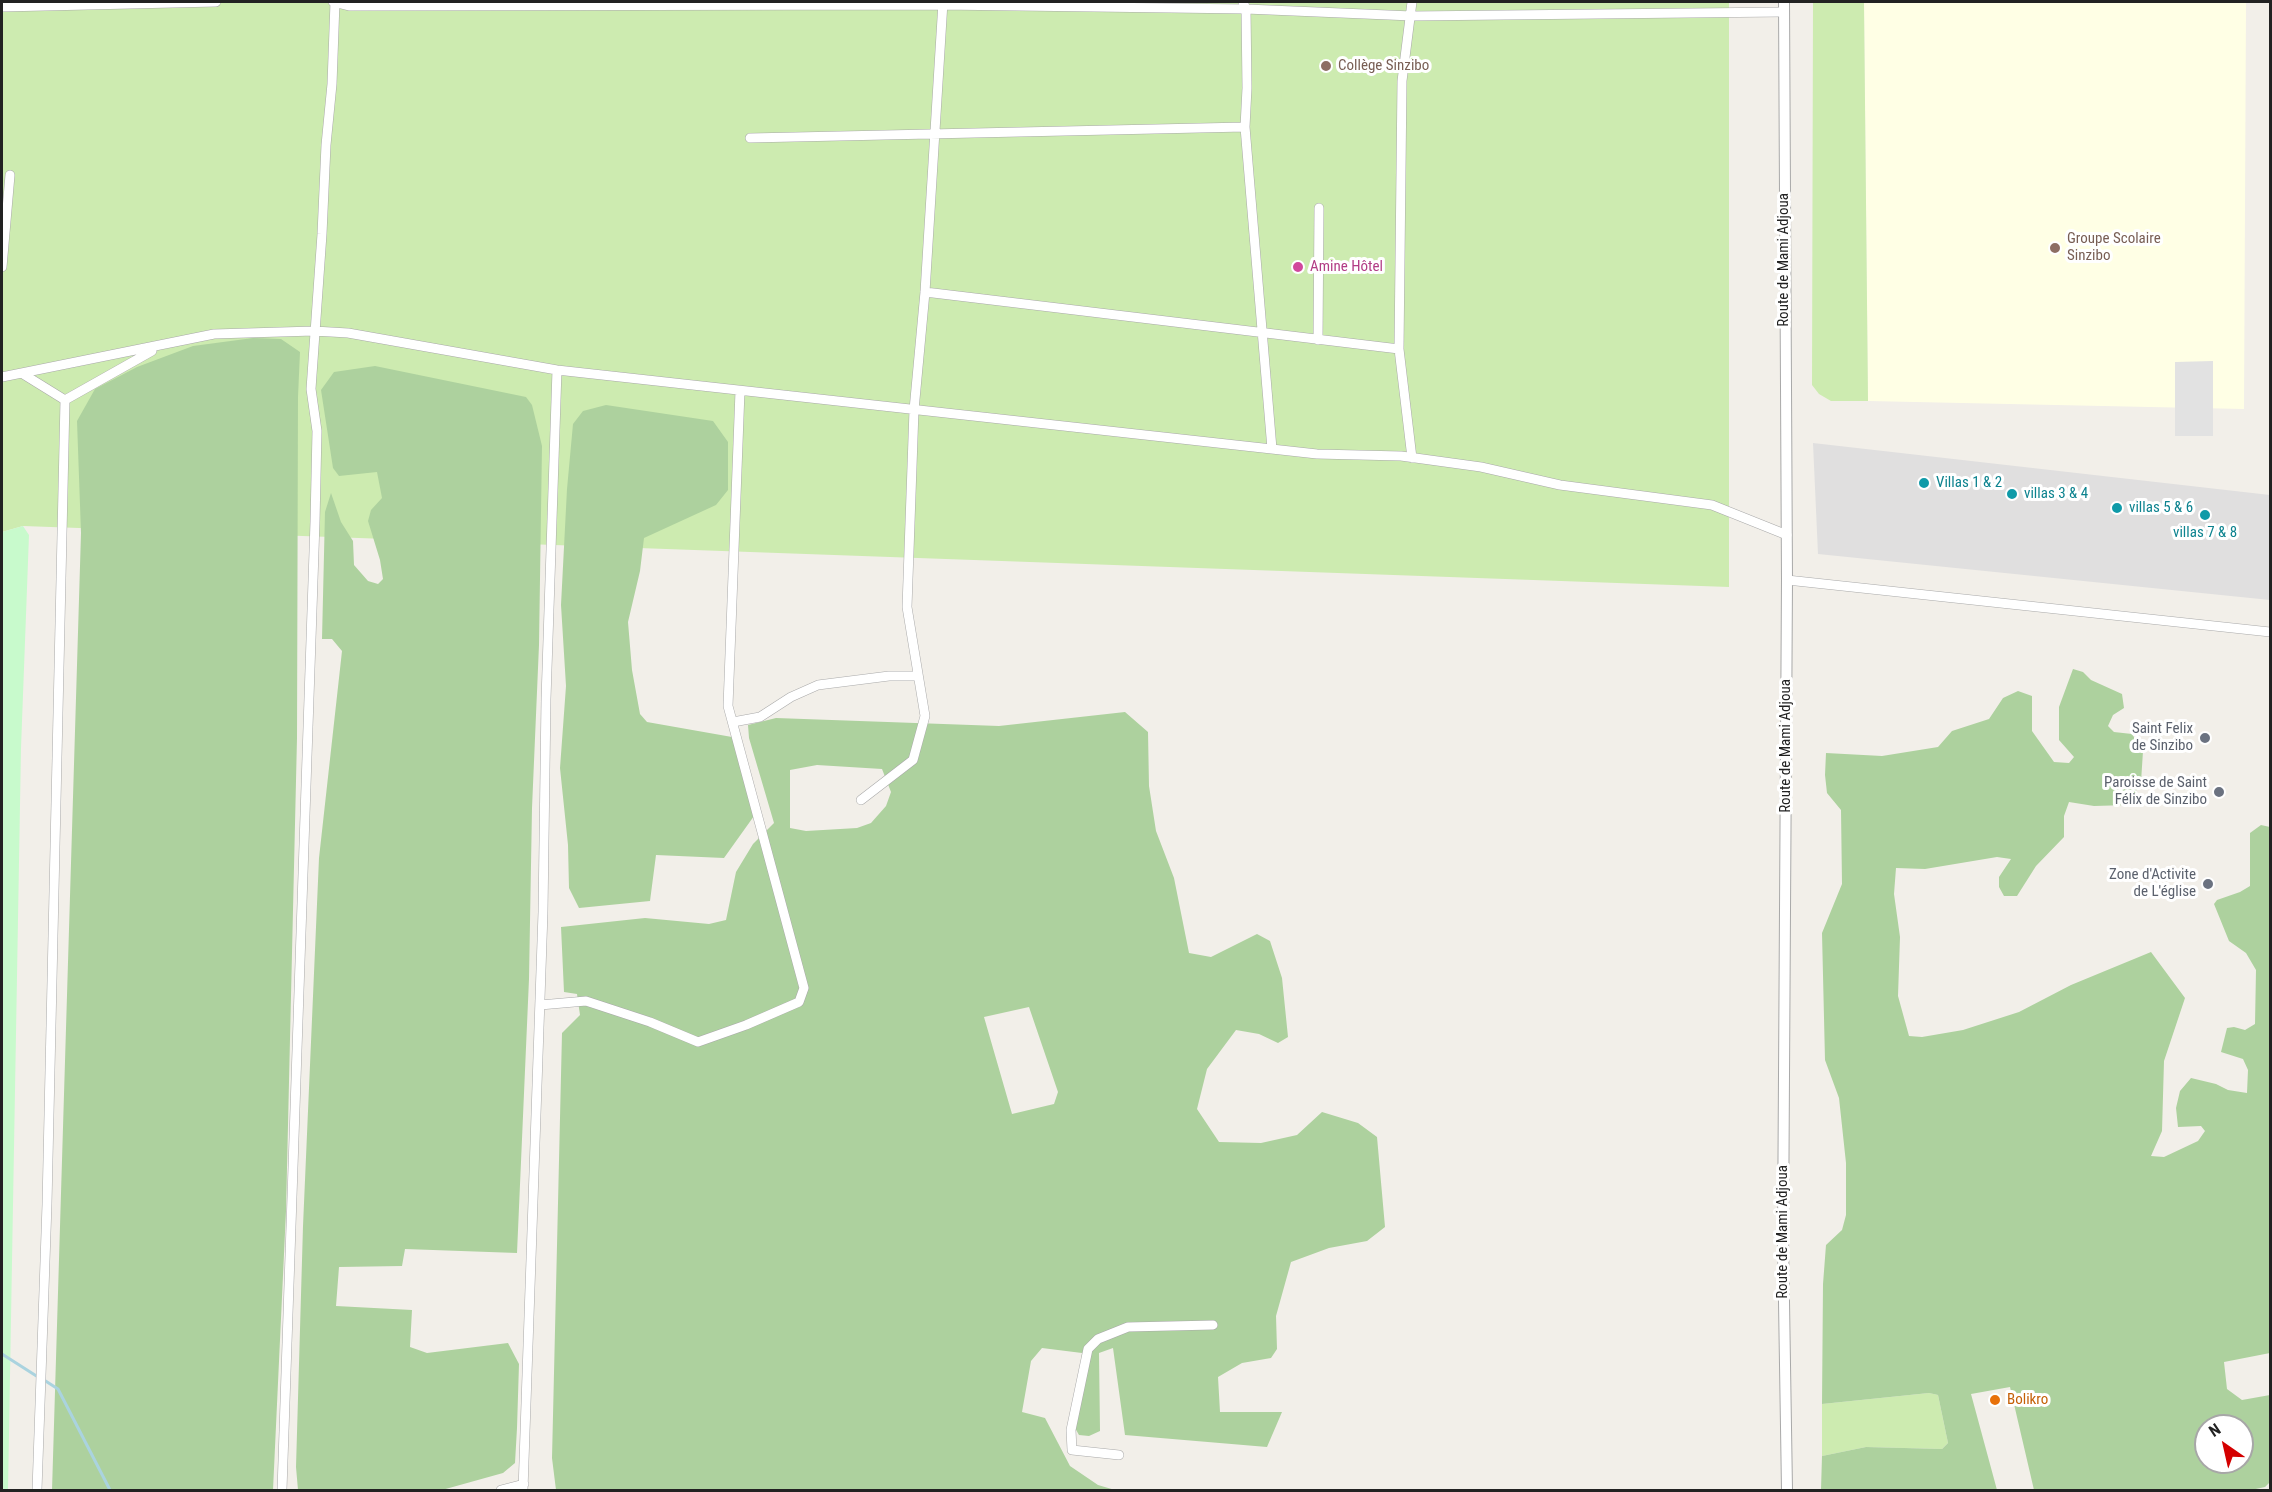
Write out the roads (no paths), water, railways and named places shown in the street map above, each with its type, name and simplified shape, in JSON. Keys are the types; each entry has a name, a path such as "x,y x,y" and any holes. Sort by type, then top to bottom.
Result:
{"street":[{"path":"2,7 216,2"},
{"path":"282,1491 315,522 317,431 311,389 332,84 334,2 349,6 942,3 1244,5 1412,16 1784,7"},
{"path":"1412,2 1402,81 1399,349 1412,458"},
{"path":"861,800 913,760 925,716 907,607 914,410 925,292 942,3"},
{"path":"1244,5 1247,88 1245,126 1272,449"},
{"name":"Route de Mami Adjoua","path":"1784,7 1787,580 1782,1239 1787,1491"},
{"path":"750,138 1245,126"},
{"path":"2,267 10,176"},
{"path":"1318,340 1319,208"},
{"path":"925,292 1399,349"},
{"path":"2,377 214,334 314,331 348,333 557,370 1317,454 1412,458 1481,467 1560,485 1712,505 1787,535"},
{"path":"65,400 159,346"},
{"path":"501,1491 524,1487 557,370"},
{"path":"23,374 65,400"},
{"path":"540,1005 586,1001 650,1022 698,1042 746,1025 799,1002 804,987 728,706 740,391"},
{"path":"37,1491 48,1193 65,400"},
{"path":"1787,580 2271,633"},
{"path":"733,722 760,717 791,696 818,685 889,676 918,676"},
{"path":"1119,1455 1072,1450 1071,1430 1088,1349 1098,1339 1128,1327 1213,1325"}],"waterway":[{"path":"2,1354 38,1377"},
{"path":"44,1380 58,1389 110,1490"}],"place":[{"name":"Collège Sinzibo","path":"1326,66"},
{"name":"Groupe Scolaire Sinzibo","path":"2055,248"},
{"name":"Amine Hôtel","path":"1298,267"},
{"name":"Villas 1 & 2","path":"1924,483"},
{"name":"villas 3 & 4","path":"2012,494"},
{"name":"villas 5 & 6","path":"2117,508"},
{"name":"villas 7 & 8","path":"2205,515"},
{"name":"Saint Felix de Sinzibo","path":"2205,738"},
{"name":"Paroisse de Saint Félix de Sinzibo","path":"2219,792"},
{"name":"Zone d'Activite de L'église","path":"2208,884"},
{"name":"Bolikro","path":"1995,1400"}]}
